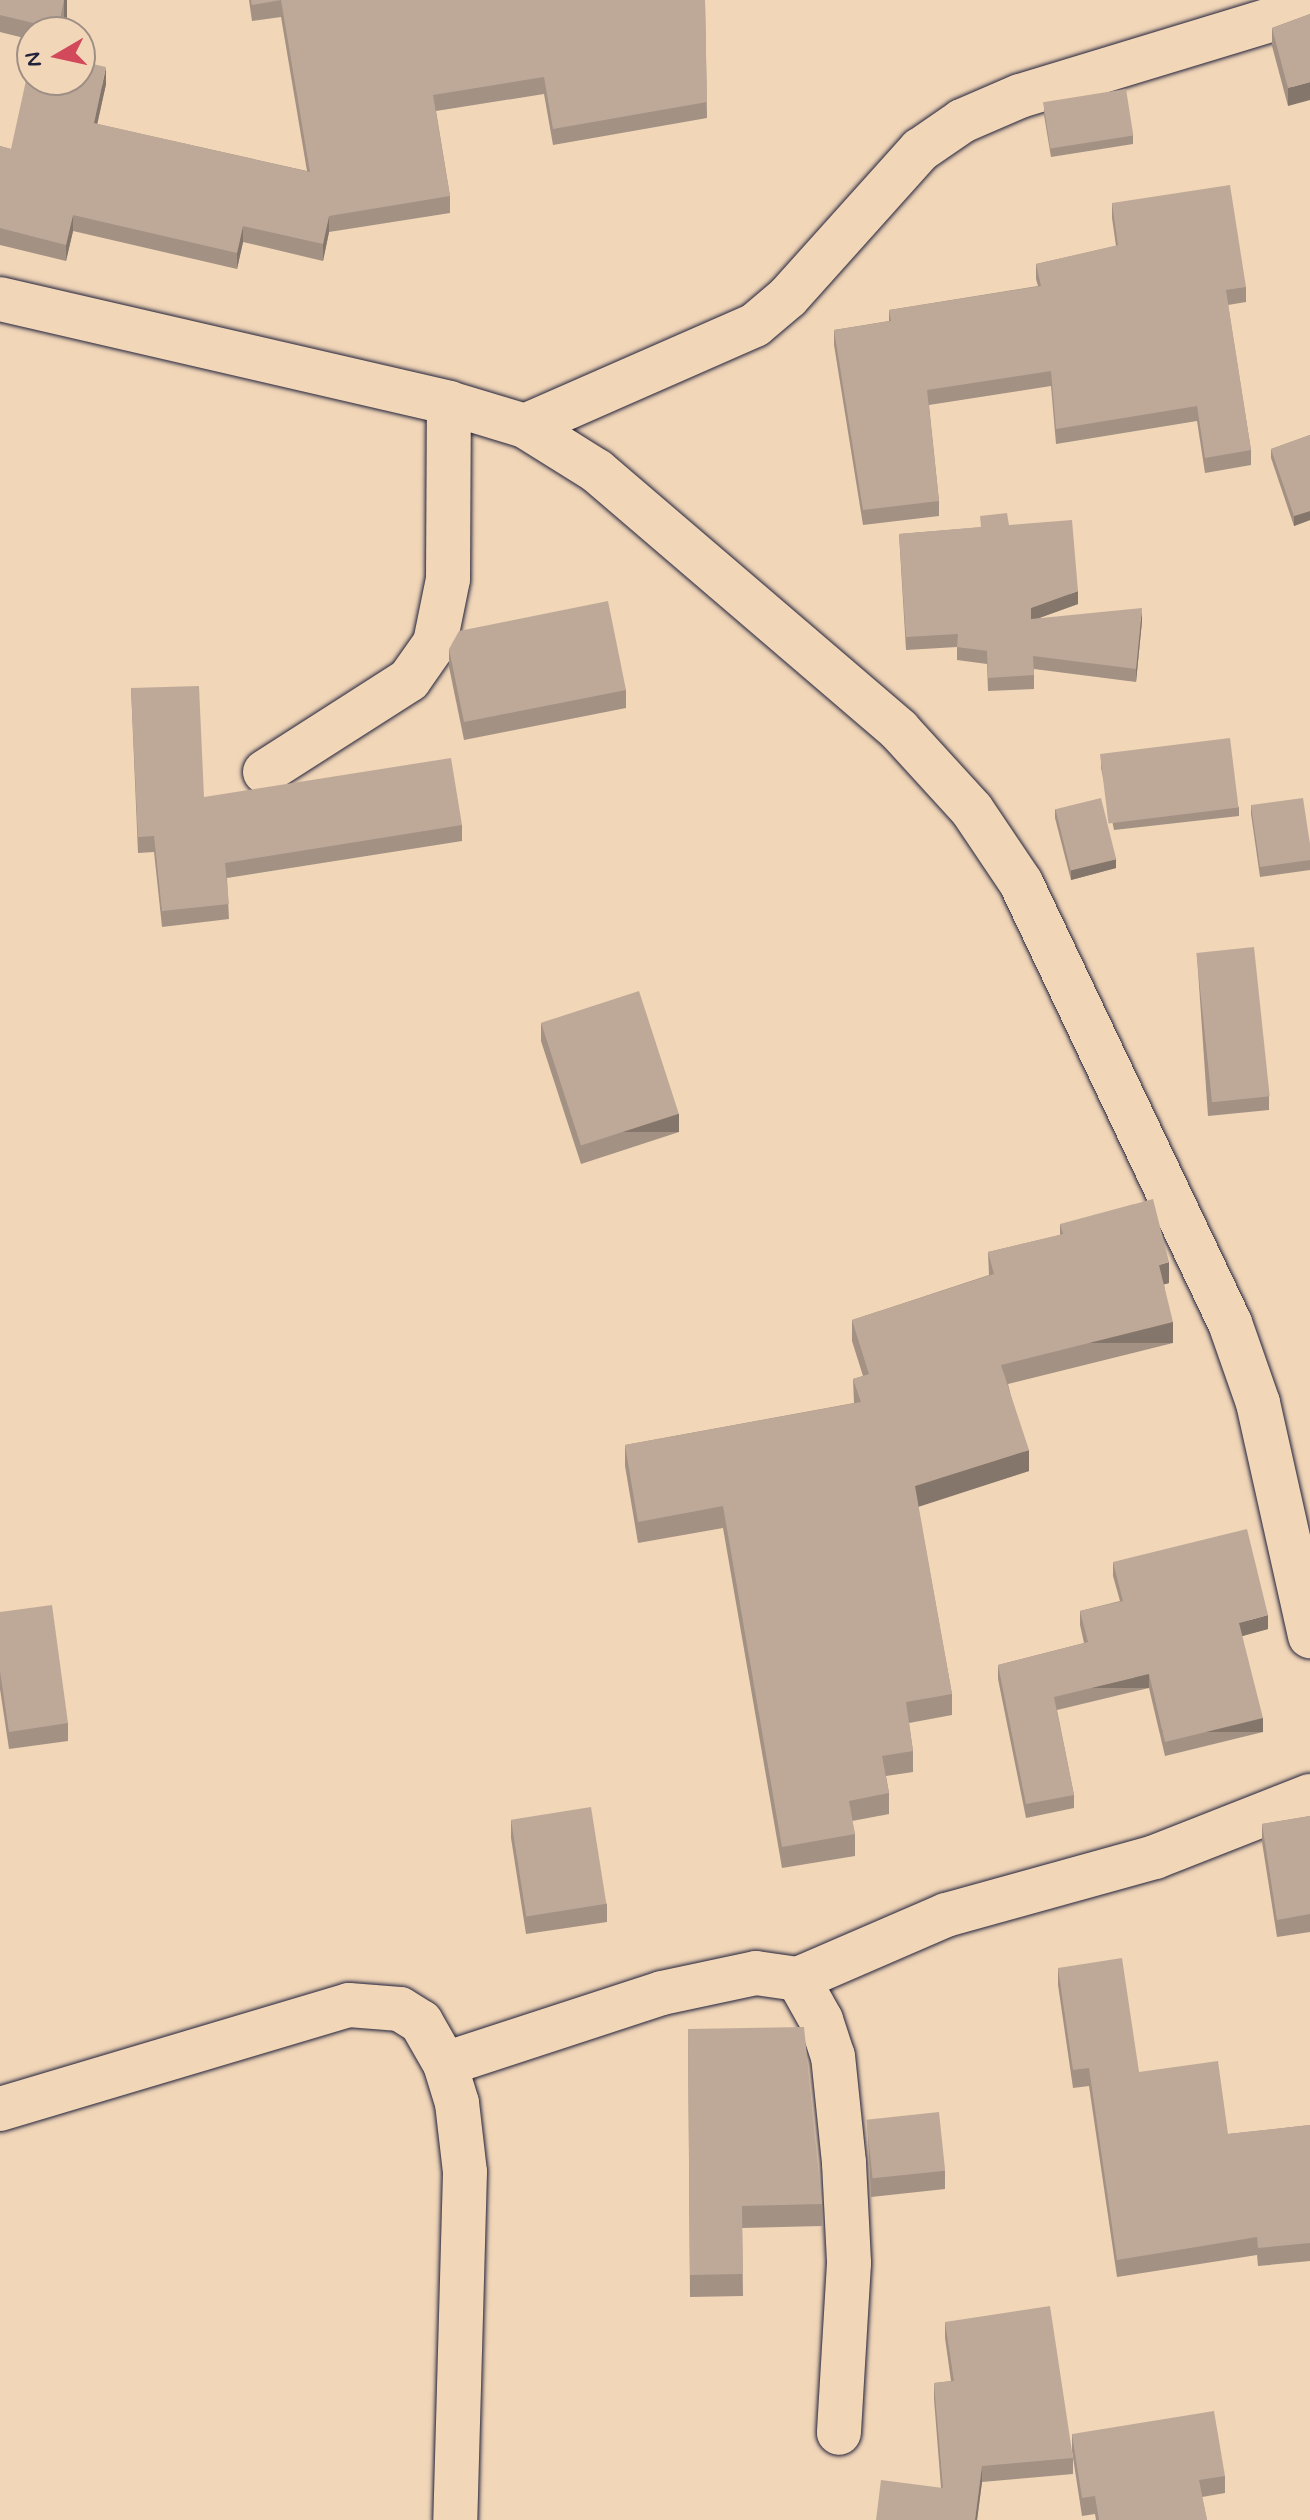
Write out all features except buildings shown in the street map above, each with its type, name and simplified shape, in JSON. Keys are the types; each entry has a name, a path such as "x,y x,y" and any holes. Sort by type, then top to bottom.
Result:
{"street":[{"path":"525,426 755,325 788,297 920,150 962,121 1020,96 1310,8"},
{"path":"0,299 449,403 525,426 597,471 899,730 972,810 1021,883 1230,1323 1262,1417 1310,1636"},
{"path":"265,772 409,680 435,643 448,579 449,403"},
{"path":"445,2064 662,1993 756,1973 798,1979 946,1915 1155,1857 1310,1796"},
{"path":"798,1979 833,2056 845,2176 849,2263 839,2433"},
{"path":"0,2109 349,2005 376,2004 421,2022 445,2064 457,2103 465,2172 455,2520"}]}
